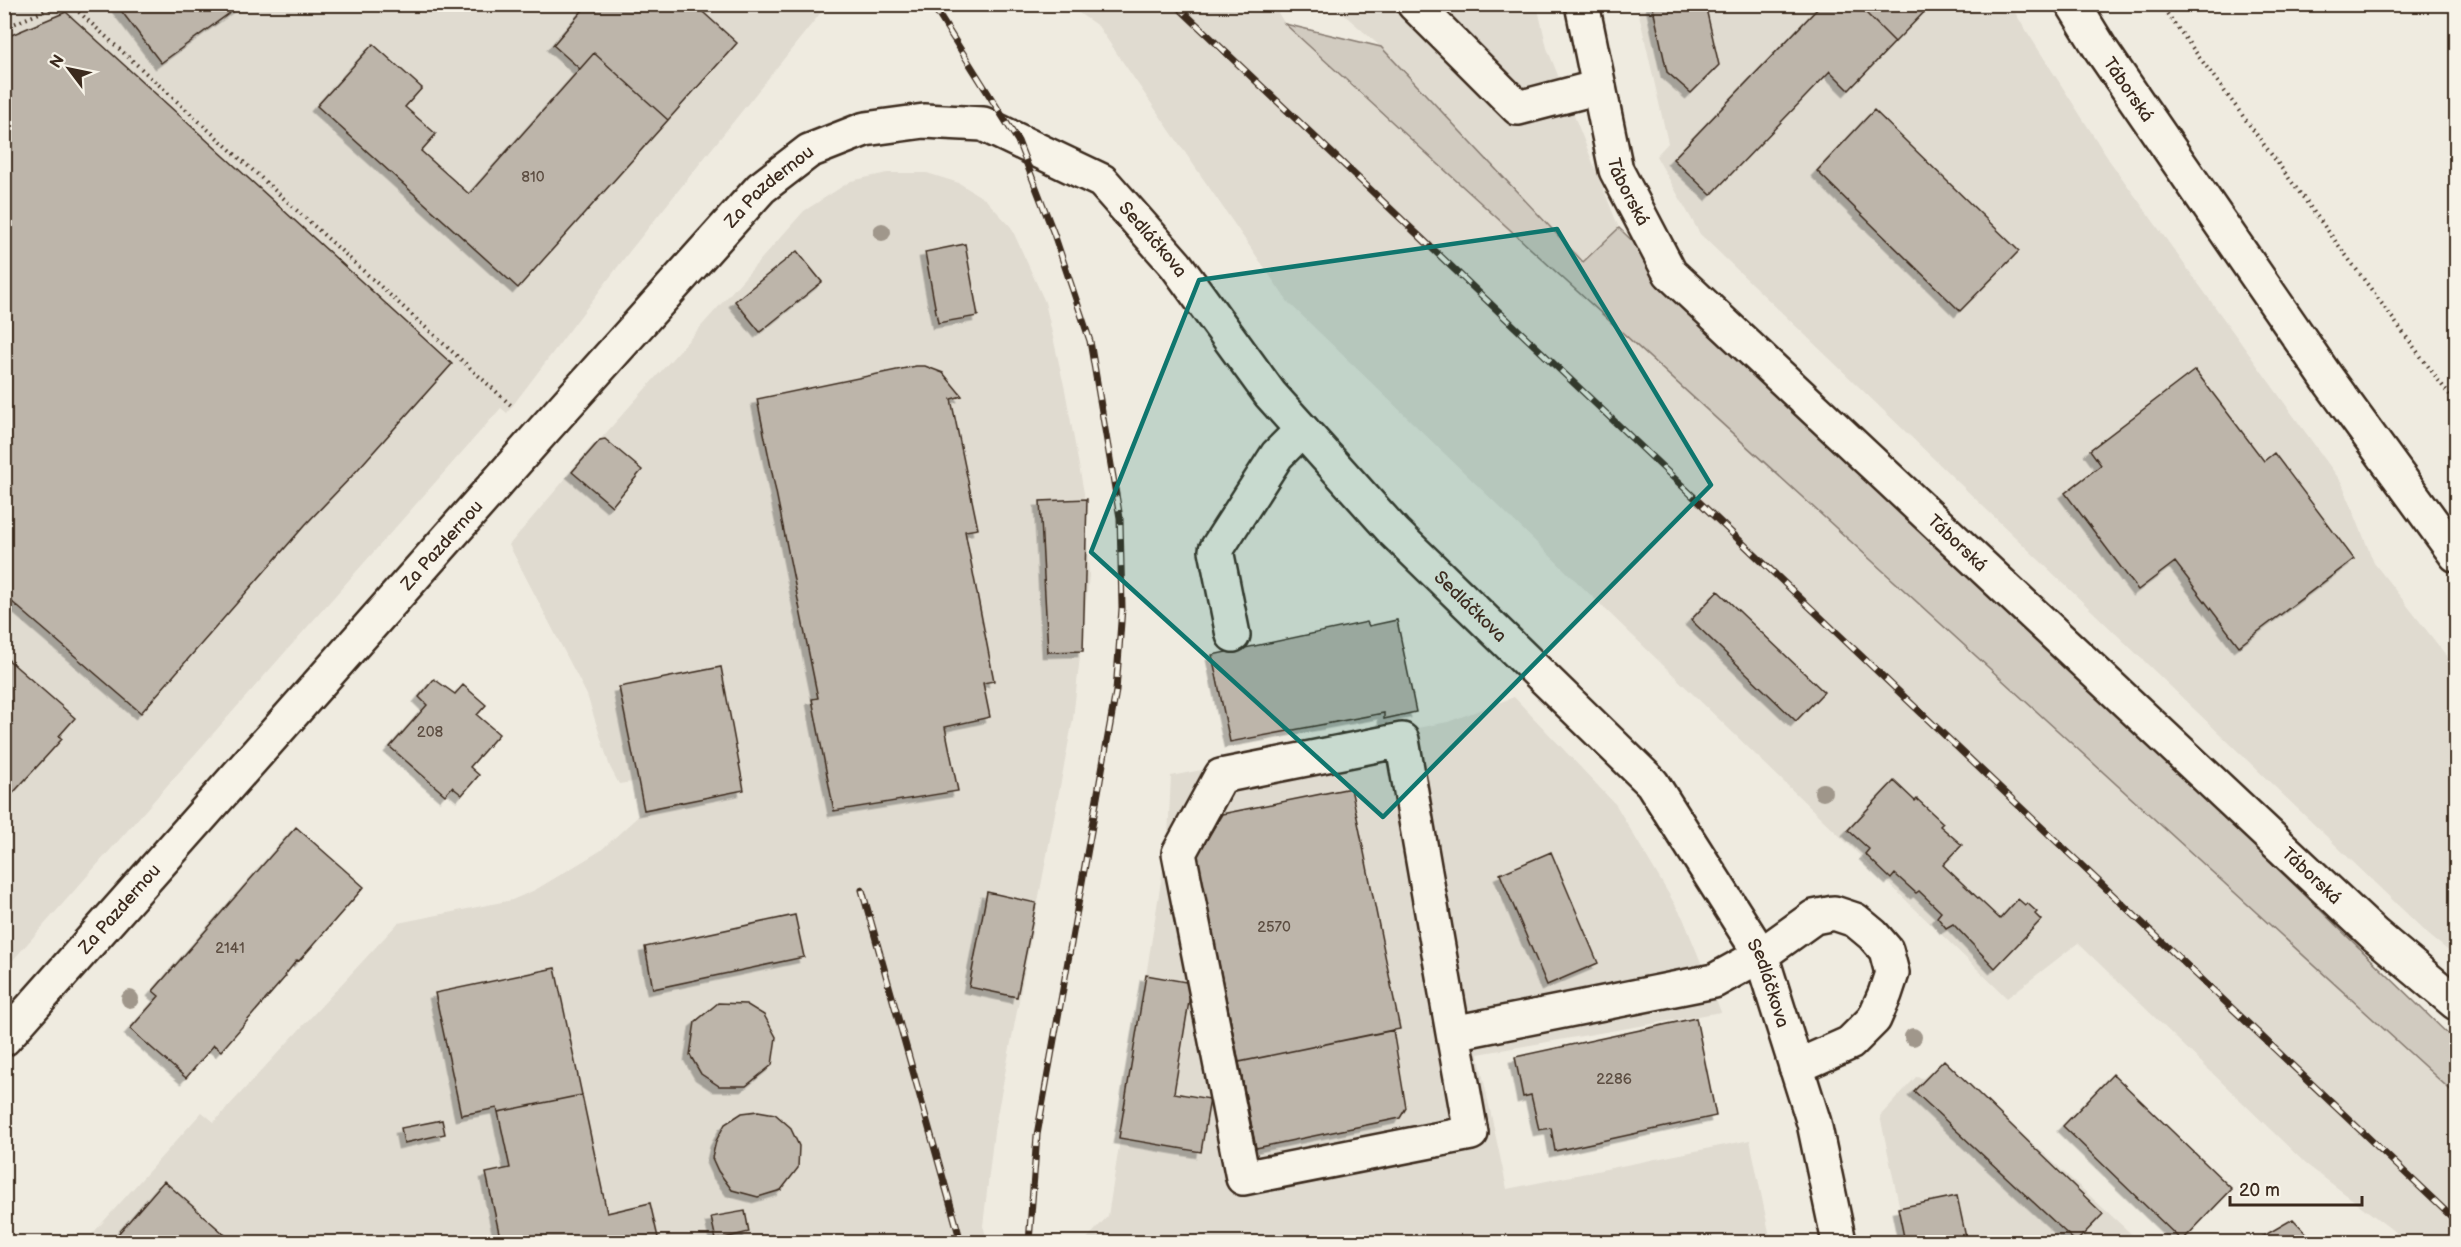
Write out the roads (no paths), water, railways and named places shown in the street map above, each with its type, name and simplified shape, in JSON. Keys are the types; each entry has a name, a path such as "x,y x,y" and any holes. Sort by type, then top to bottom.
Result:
{"street":[{"path":"1414,4 1518,108 1599,87"},
{"name":"Táborská","path":"1582,4 1616,170 1670,273 2375,935 2457,1003"},
{"name":"Táborská","path":"2073,4 2107,58 2327,378 2457,555"},
{"name":"Sedláčkova","path":"924,121 982,124 1102,182 1176,265 1270,394 1394,532 1652,783 1761,955 1814,1123 1839,1242"},
{"name":"Za Pazdernou","path":"4,1039 541,433 761,189 809,152 865,129 924,121"},
{"path":"1233,635 1216,550 1276,455 1302,430"},
{"path":"1402,740 1453,1033 1472,1133 1243,1178 1179,853 1221,776 1402,740"},
{"path":"1453,1033 1714,981 1761,955 1814,916 1834,913 1855,920 1873,934 1886,950 1892,973 1874,1019 1850,1043 1796,1067"}],"railway":[{"path":"932,4 1018,141 1054,234 1090,341 1120,518 1122,608 1116,691 1037,1135 1029,1242"},
{"path":"1175,4 2456,1221"},
{"path":"862,890 961,1242"}]}
